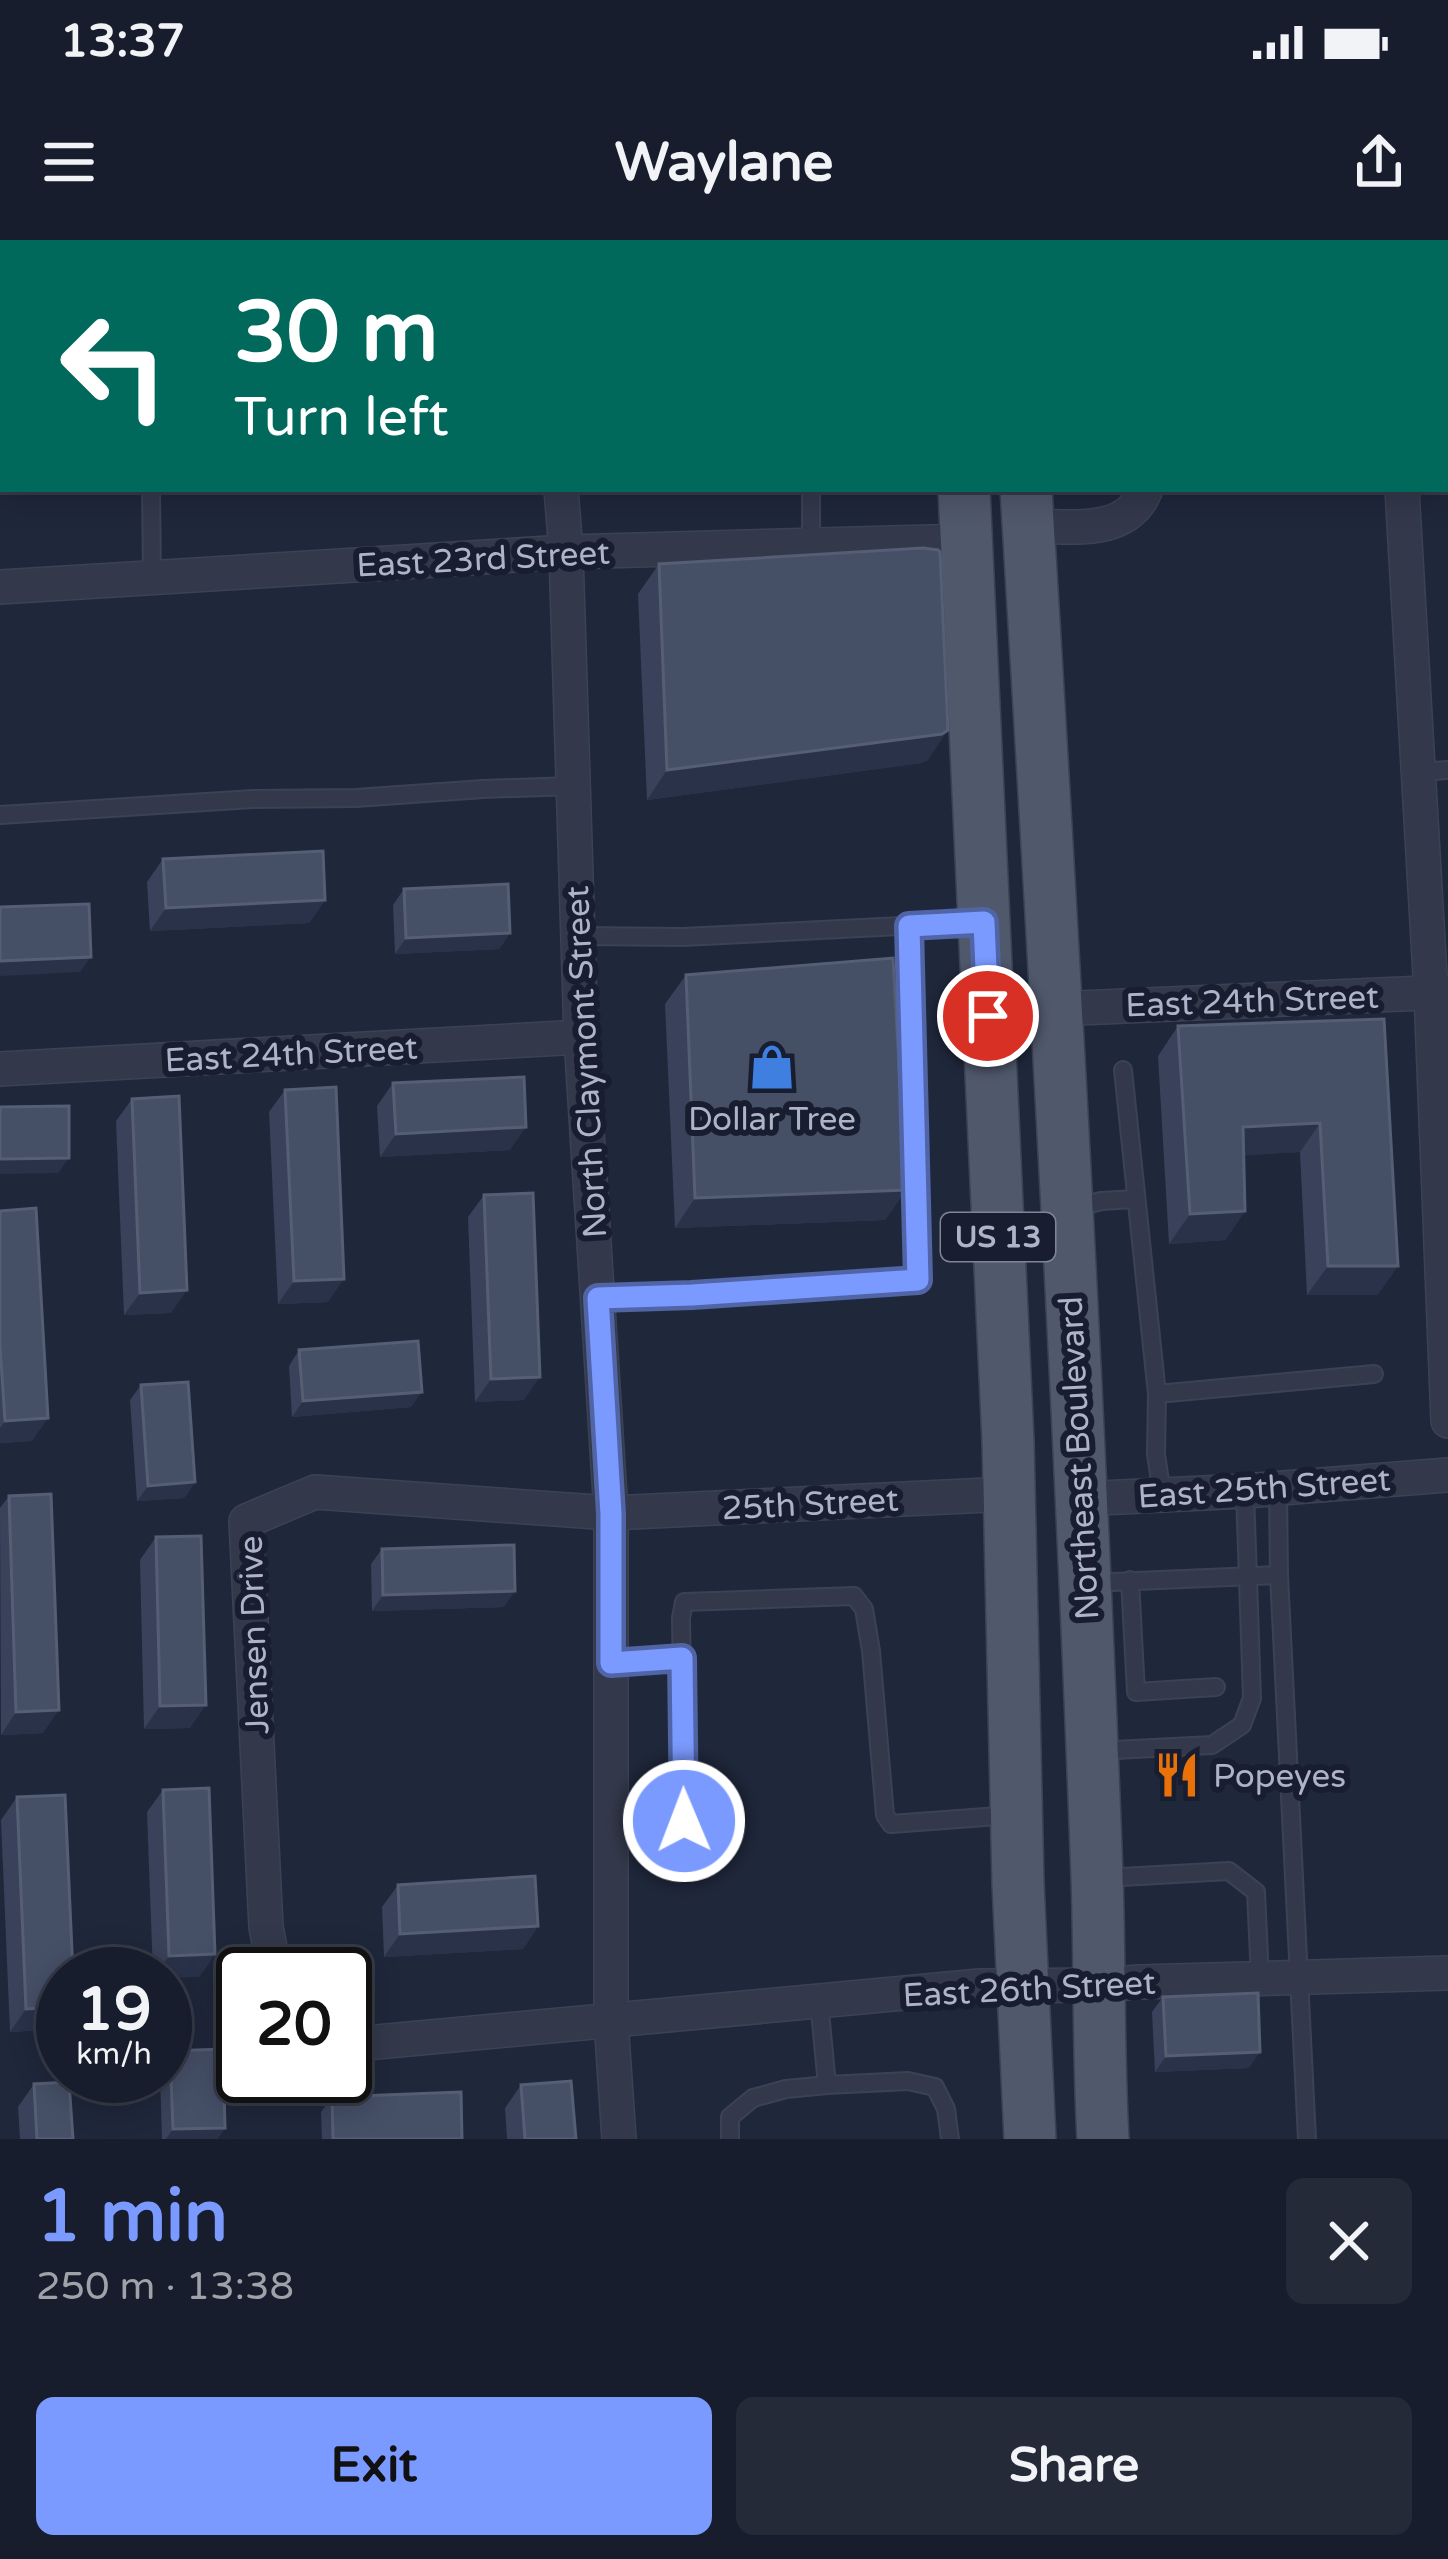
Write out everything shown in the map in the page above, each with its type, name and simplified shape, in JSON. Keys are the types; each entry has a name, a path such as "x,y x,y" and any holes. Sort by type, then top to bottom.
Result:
{"main road":[{"name":"Northeast Boulevard","path":"964,492 1009,1494 1030,2139"},
{"name":"Northeast Boulevard","path":"1028,507 1080,1499 1107,1581 1091,1751 1103,2139"},
{"path":"967,541 1001,566 1009,588 1020,812 1052,919"}],"street":[{"name":"North Claymont Street","path":"561,492 581,1037 611,1514 611,2021 619,2139"},
{"path":"1028,507 1105,526 1127,515 1145,492"},
{"path":"1402,492 1433,771 1448,1421"},
{"name":"East 23rd Street","path":"0,587 566,552 967,541"},
{"name":"East 24th Street","path":"1056,1009 1440,993"},
{"name":"East 24th Street","path":"0,1069 581,1037"},
{"name":"East 25th Street","path":"1080,1499 1448,1474"},
{"name":"Jensen Drive","path":"270,1947 246,1521 315,1492 611,1514"},
{"name":"25th Street","path":"611,1514 1009,1494"},
{"name":"East 26th Street","path":"611,2021 980,1986 1448,1973"},
{"path":"372,2042 611,2021"}],"lane":[{"path":"151,492 152,577"},
{"path":"811,492 811,546"},
{"path":"0,815 573,786"},
{"path":"578,936 682,937 984,922"},
{"path":"598,1298 918,1280 909,926"},
{"path":"1124,1070 1157,1394 1156,1454 1162,1495"},
{"path":"1066,1210 1135,1199"},
{"path":"1157,1394 1374,1374"},
{"path":"1262,1490 1280,1575 1307,2139"},
{"path":"1091,1751 1211,1745 1242,1725 1252,1698 1249,1576 1262,1490"},
{"path":"1216,1688 1136,1692 1107,1581 1280,1575"},
{"path":"611,1837 664,1832 684,1821 684,1602 854,1596 864,1609 871,1651 885,1814 891,1824 1017,1815"},
{"path":"611,1663 682,1658"},
{"path":"1097,1878 1229,1871 1256,1892 1260,1978"},
{"path":"819,2001 826,2085"},
{"path":"730,2139 730,2117 753,2098 786,2089 908,2080 935,2087 946,2109 950,2139"}],"building":[{"path":"923,548 940,552 948,730 667,770 659,564"},
{"path":"323,851 325,900 166,908 163,859"},
{"path":"508,884 510,933 406,938 404,889"},
{"path":"89,904 91,957 0,961 0,907"},
{"name":"Dollar Tree","path":"893,958 906,1190 695,1198 686,975"},
{"path":"1384,1019 1398,1266 1328,1266 1320,1123 1243,1127 1245,1211 1190,1214 1178,1026"},
{"path":"524,1077 526,1127 396,1134 393,1083"},
{"path":"336,1087 344,1279 294,1281 285,1090"},
{"path":"179,1096 187,1290 140,1293 132,1099"},
{"path":"69,1106 69,1158 0,1159 0,1107"},
{"path":"533,1193 540,1377 491,1379 484,1195"},
{"path":"36,1208 48,1418 5,1421 0,1211"},
{"path":"418,1341 422,1392 303,1401 299,1350"},
{"path":"188,1382 195,1482 148,1486 141,1385"},
{"path":"51,1494 59,1710 16,1712 9,1496"},
{"path":"201,1536 206,1705 160,1706 156,1537"},
{"path":"514,1545 515,1591 383,1595 382,1549"},
{"path":"209,1788 215,1954 192,1955 192,1947 169,1947 163,1790"},
{"path":"65,1795 72,1947 36,1947 36,2008 26,2009 17,1797"},
{"path":"535,1876 538,1926 400,1934 398,1885"},
{"path":"1258,1993 1260,2052 1166,2056 1163,1997"},
{"path":"216,2049 216,2103 224,2103 225,2128 173,2129 172,2103 192,2103 192,2050"},
{"path":"571,2081 576,2139 525,2139 521,2085"},
{"path":"34,2084 36,2103 70,2103 73,2139 37,2139"},
{"path":"461,2092 462,2139 333,2139 332,2103 372,2103 372,2095"}],"place":[{"name":"Dollar Tree","path":"772,1067"},
{"name":"Popeyes","path":"1177,1775"}],"route":[{"path":"684,1821 682,1658 611,1663 611,1514 598,1298 918,1280 909,926 984,922 988,1016"}]}
